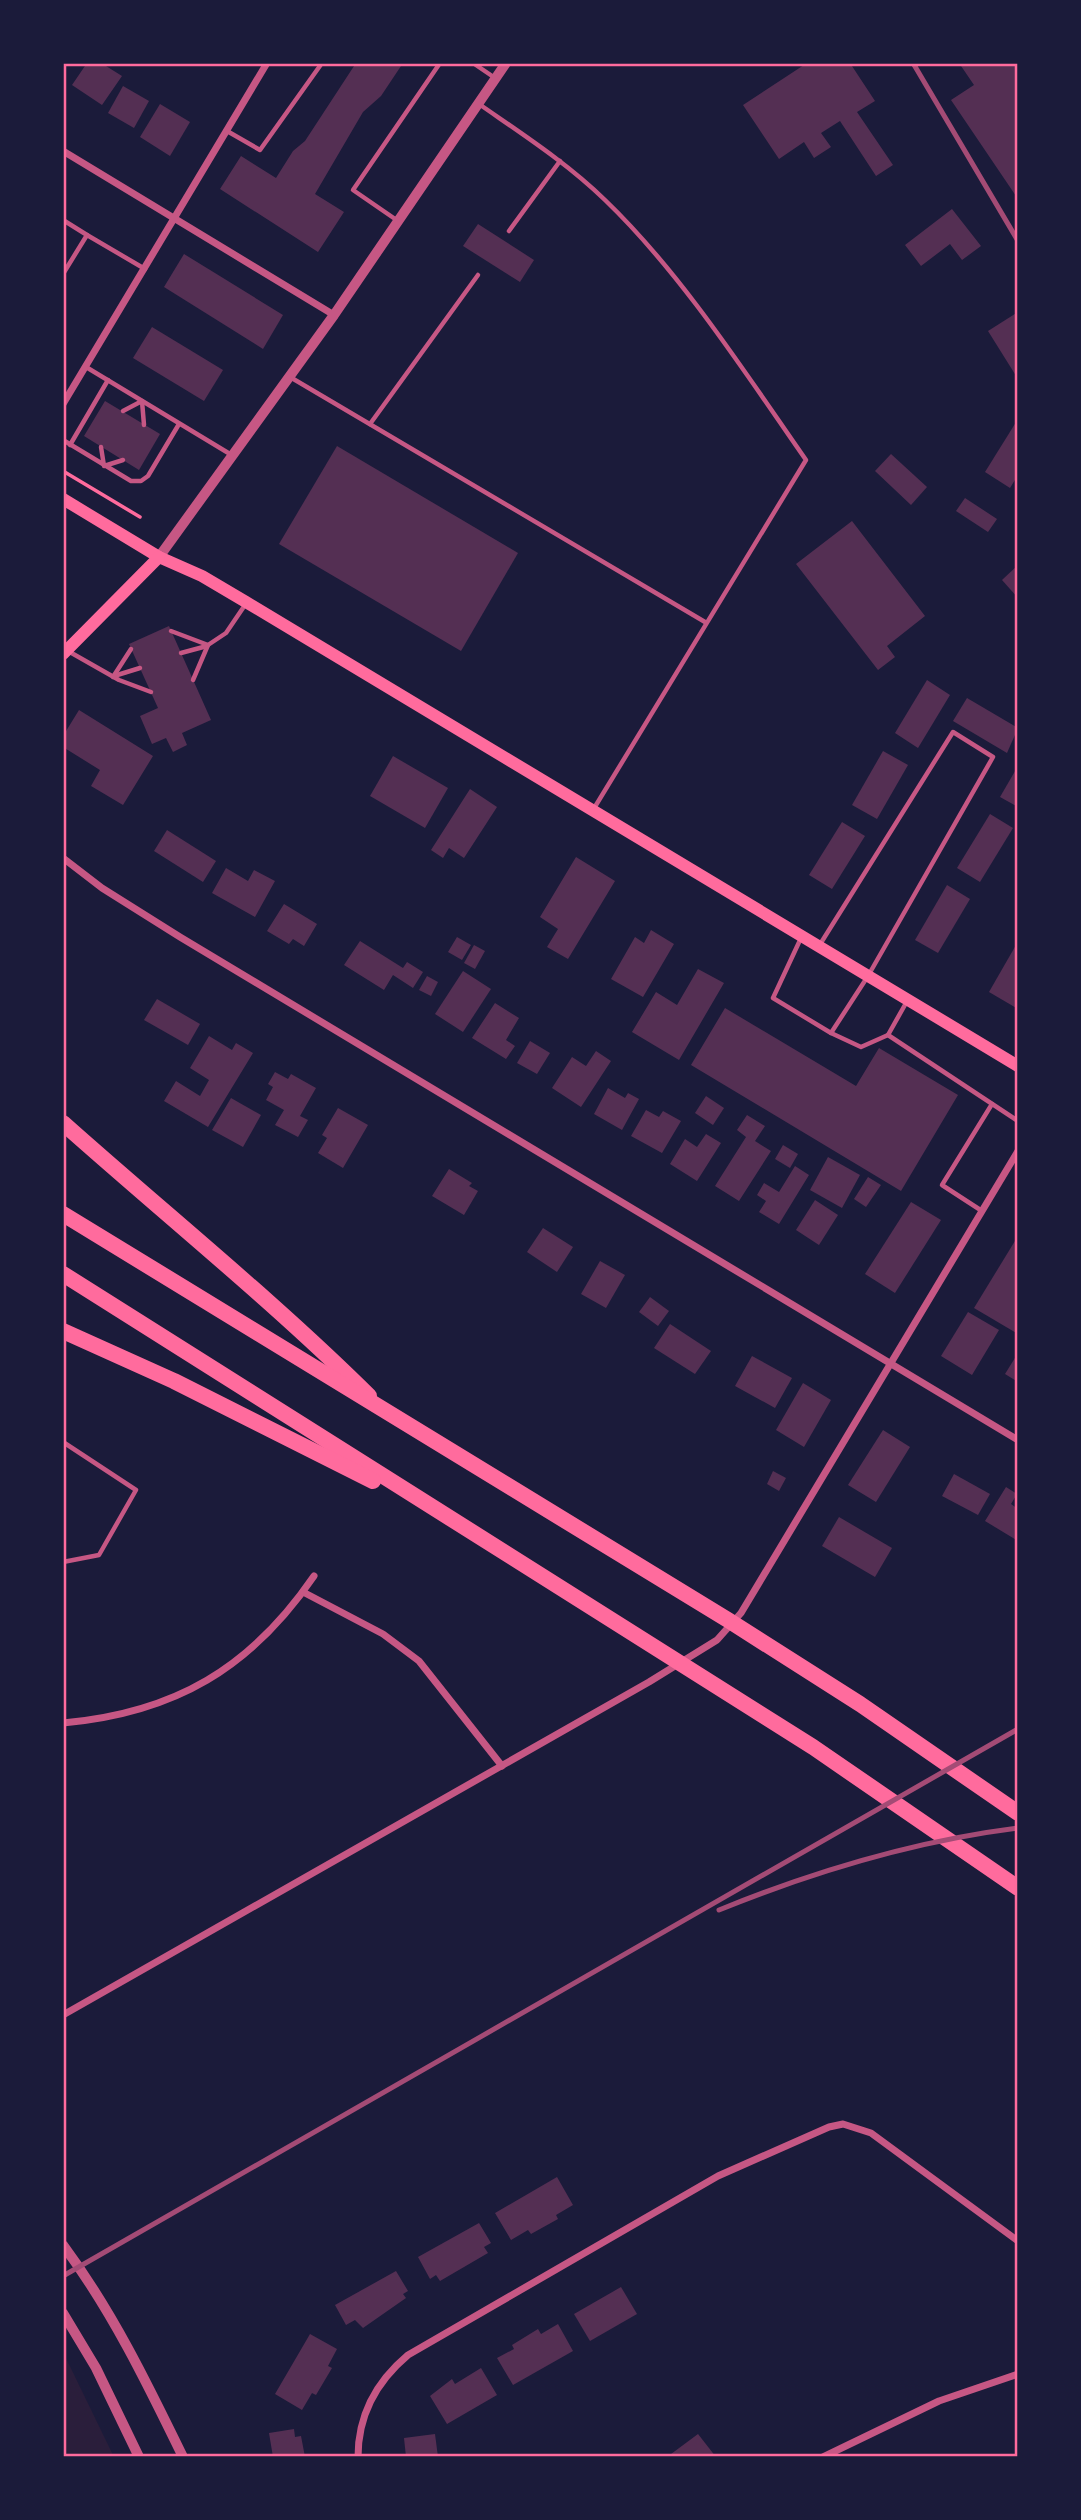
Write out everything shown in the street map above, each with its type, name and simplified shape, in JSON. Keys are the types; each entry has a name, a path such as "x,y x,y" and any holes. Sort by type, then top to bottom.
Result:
{"highway":[{"path":"63,1123 202,1247 309,1337 388,1415"},
{"path":"63,1214 860,1704 1018,1813"},
{"path":"63,1274 441,1515 813,1747 1018,1888"},
{"path":"63,1331 174,1381 441,1515"}],"main road":[{"path":"63,499 159,557 202,576 246,602 1018,1066"},
{"path":"65,653 159,557"}],"street":[{"path":"63,404 267,63"},
{"path":"159,557 334,316 506,63"},
{"path":"63,152 334,316"},
{"path":"63,858 102,888 180,937 1018,1440"},
{"path":"63,2015 649,1682 724,1634 741,1613 1018,1151"},
{"path":"63,1723 137,1710 203,1684 251,1651 275,1628 314,1576"},
{"path":"303,1592 383,1634 419,1661 502,1766"},
{"path":"358,2457 360,2431 370,2400 392,2368 408,2355 719,2176 829,2127 844,2124 871,2133 1018,2241"},
{"path":"63,2245 119,2329 183,2457"},
{"path":"63,2313 91,2360 139,2457"},
{"path":"823,2457 939,2401 1018,2374"}],"lane":[{"path":"227,131 260,150 322,63"},
{"path":"399,222 353,190 440,63"},
{"path":"473,63 496,79"},
{"path":"479,104 560,162 633,227 735,357 806,460 592,810"},
{"path":"509,231 560,162"},
{"path":"63,220 145,269"},
{"path":"63,274 87,235"},
{"path":"370,424 478,275"},
{"path":"86,367 234,456"},
{"path":"290,377 705,623"},
{"path":"70,444 108,380"},
{"path":"122,411 142,401"},
{"path":"142,401 144,425"},
{"path":"63,440 131,481 141,481 148,476 179,424"},
{"path":"101,447 104,466"},
{"path":"104,466 123,460"},
{"path":"181,653 208,645 226,633 246,602"},
{"path":"171,631 208,645"},
{"path":"194,680 208,645"},
{"path":"113,677 131,649"},
{"path":"65,653 151,692"},
{"path":"113,677 140,668"},
{"path":"819,947 953,732 993,757 868,976 831,1033"},
{"path":"802,936 773,998 831,1033 861,1047 888,1035 908,1000"},
{"path":"888,1035 1018,1121"},
{"path":"982,1212 942,1185 992,1104"},
{"path":"63,1442 136,1490 99,1555 63,1562"}],"path":[{"path":"63,471 140,517"}],"shaded area":[{"path":"63,2352 114,2457 63,2457"}],"building":[{"path":"87,63 108,63 106,66 122,76 102,105 72,85"},
{"path":"356,63 403,63 381,96 363,112 315,194 344,212 318,252 220,189 241,156 276,178 293,151 305,141"},
{"path":"807,63 850,63 875,101 857,112 893,165 876,176 840,121 821,133 831,147 814,158 804,142 779,159 743,105"},
{"path":"959,63 1018,63 1018,199 951,100 974,85"},
{"path":"123,86 149,101 134,128 108,113"},
{"path":"160,104 190,122 170,156 140,137"},
{"path":"952,209 981,246 962,260 950,244 921,266 905,245"},
{"path":"478,224 534,260 520,282 463,246"},
{"path":"184,254 283,315 263,349 164,287"},
{"path":"1018,312 1018,379 988,331"},
{"path":"152,327 223,370 204,401 133,358"},
{"path":"105,401 160,434 139,470 84,436"},
{"path":"1018,419 1018,475 1010,488 985,472"},
{"path":"337,446 518,553 461,651 279,544"},
{"path":"891,454 927,487 911,505 875,471"},
{"path":"965,498 997,519 988,532 956,511"},
{"path":"852,521 925,616 887,646 895,657 878,670 796,564"},
{"path":"1018,565 1018,598 1002,580"},
{"path":"169,626 211,720 182,733 187,745 173,752 166,738 152,744 140,716 158,708 129,644"},
{"path":"927,680 950,695 918,748 895,733"},
{"path":"967,698 1018,728 1007,753 953,721"},
{"path":"79,710 153,756 123,805 91,786 100,770 63,747 63,736"},
{"path":"883,751 908,765 877,819 852,805"},
{"path":"393,756 448,788 425,828 370,796"},
{"path":"1018,766 1018,807 1000,797"},
{"path":"470,789 497,807 464,858 449,848 443,858 431,850"},
{"path":"990,814 1013,828 980,882 957,868"},
{"path":"842,822 865,836 832,889 809,875"},
{"path":"167,830 216,861 203,882 154,851"},
{"path":"576,857 615,881 568,959 547,947 558,929 540,917"},
{"path":"226,868 248,881 254,870 275,881 255,917 212,893"},
{"path":"947,885 970,899 938,953 915,940"},
{"path":"284,904 317,924 304,946 293,939 289,944 267,931"},
{"path":"651,930 674,944 643,997 611,979 635,937 644,943"},
{"path":"457,937 471,945 462,960 448,952"},
{"path":"360,941 403,968 407,962 423,972 413,988 393,975 384,990 344,965"},
{"path":"474,945 485,951 475,969 464,963"},
{"path":"1016,945 1018,946 1018,1009 989,992"},
{"path":"698,969 724,983 679,1060 632,1032 656,992 677,1005"},
{"path":"463,971 491,989 463,1032 435,1014"},
{"path":"427,976 438,982 431,996 419,990"},
{"path":"157,999 200,1024 188,1045 144,1020"},
{"path":"495,1003 519,1018 506,1040 515,1046 506,1059 472,1038"},
{"path":"725,1008 856,1086 879,1048 958,1095 901,1191 691,1065"},
{"path":"209,1036 232,1050 236,1043 253,1053 208,1127 164,1101 176,1081 200,1096 209,1080 190,1068"},
{"path":"530,1041 550,1053 537,1074 517,1063"},
{"path":"596,1051 611,1061 581,1107 552,1088 572,1057 586,1066"},
{"path":"275,1072 288,1079 291,1074 316,1088 300,1116 308,1120 298,1137 275,1125 284,1110 266,1100 273,1087 268,1084"},
{"path":"608,1088 625,1098 628,1093 639,1099 622,1130 594,1114"},
{"path":"706,1096 724,1108 713,1125 695,1113"},
{"path":"231,1098 261,1115 243,1147 212,1130"},
{"path":"338,1108 368,1125 343,1168 318,1153 327,1138 322,1135"},
{"path":"646,1110 659,1117 663,1111 681,1121 662,1153 631,1136"},
{"path":"747,1115 765,1126 755,1141 771,1151 739,1201 715,1186 746,1137 737,1130"},
{"path":"706,1134 721,1143 697,1181 670,1164 685,1139 697,1147"},
{"path":"783,1145 798,1154 790,1168 775,1159"},
{"path":"828,1157 860,1175 842,1208 810,1190"},
{"path":"795,1166 809,1175 779,1224 759,1212 766,1201 757,1195 764,1183 779,1192"},
{"path":"449,1169 472,1183 469,1186 478,1191 464,1215 432,1196"},
{"path":"868,1177 881,1185 866,1207 854,1199"},
{"path":"815,1200 838,1215 819,1245 796,1230"},
{"path":"911,1202 941,1220 895,1293 865,1274"},
{"path":"543,1228 573,1247 557,1272 527,1252"},
{"path":"1018,1236 1018,1334 974,1308"},
{"path":"600,1261 625,1275 606,1308 581,1294"},
{"path":"650,1297 669,1311 658,1326 639,1312"},
{"path":"968,1312 999,1330 972,1375 941,1356"},
{"path":"670,1324 711,1351 695,1374 654,1348"},
{"path":"1018,1353 1018,1382 1005,1374"},
{"path":"752,1356 792,1378 775,1408 735,1386"},
{"path":"803,1383 831,1400 804,1447 776,1430"},
{"path":"883,1430 910,1447 876,1502 848,1485"},
{"path":"773,1471 786,1478 779,1491 767,1484"},
{"path":"954,1474 990,1494 978,1515 942,1496"},
{"path":"1006,1487 1017,1494 1011,1504 1018,1509 1018,1541 985,1521"},
{"path":"839,1517 892,1548 875,1577 822,1546"},
{"path":"557,2177 573,2205 556,2215 558,2219 531,2234 528,2230 511,2240 495,2213"},
{"path":"479,2223 491,2243 484,2247 488,2253 440,2281 436,2275 430,2279 418,2257"},
{"path":"396,2271 408,2291 403,2294 406,2298 363,2328 355,2320 346,2325 335,2305"},
{"path":"621,2287 637,2314 590,2341 574,2314"},
{"path":"558,2324 573,2351 513,2385 497,2358 514,2349 512,2345 538,2329 541,2334"},
{"path":"310,2334 337,2349 328,2366 332,2368 316,2395 312,2393 302,2410 275,2394"},
{"path":"481,2368 497,2395 447,2424 430,2396 452,2379 455,2384"},
{"path":"294,2429 295,2437 301,2436 305,2457 273,2457 269,2433"},
{"path":"435,2434 438,2457 406,2457 404,2438"},
{"path":"698,2434 716,2457 667,2457"}],"railway":[{"path":"913,63 1018,241"},
{"path":"63,2276 1018,1729"},
{"path":"719,1910 866,1859 941,1841 1018,1828"}]}
